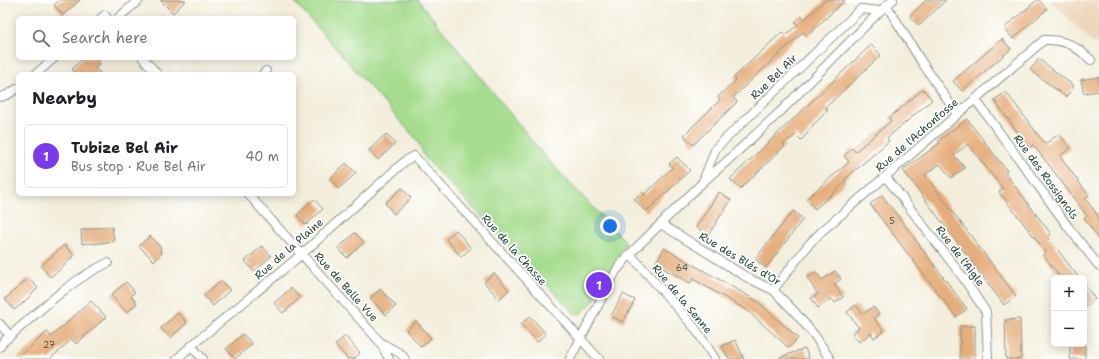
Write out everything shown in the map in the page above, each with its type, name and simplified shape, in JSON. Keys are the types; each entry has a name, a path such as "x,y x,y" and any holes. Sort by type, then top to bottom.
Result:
{"street":[{"path":"120,16 139,0"},
{"name":"Rue Bel Air","path":"570,359 616,271 630,254 703,182 782,110 883,8 893,0"},
{"path":"883,8 957,114"},
{"name":"Rue Bel Air","path":"703,182 716,148 861,9 883,8"},
{"name":"Rue de l'Achonfosse","path":"773,290 810,243 1009,68 1044,40 1054,39 1067,42 1091,60"},
{"path":"38,72 52,60"},
{"path":"145,60 155,72"},
{"path":"0,97 7,95 16,89"},
{"name":"Rue des Rossignols","path":"975,99 1069,228 1099,266"},
{"name":"Rue de la Plaine","path":"177,359 302,254 405,162 414,156"},
{"name":"Rue de la Chasse","path":"414,156 599,359"},
{"name":"Rue de l'Aigle","path":"886,177 962,276 986,312 988,359"},
{"name":"Rue de Belle Vue","path":"250,196 380,342 389,359"},
{"name":"Rue des Blés d'Or","path":"661,224 748,278 773,290 794,311 815,336 830,359"},
{"name":"Rue de la Senne","path":"630,254 694,328 715,359"},
{"path":"0,347 3,342 69,286 92,270 108,263"},
{"path":"0,324 10,336"},
{"name":"Rue de Belle Vue","path":"380,342 401,354 405,359"},
{"path":"191,346 203,359"}],"shaded area":[{"path":"1050,0 1099,0 1099,39 1094,44"}],"green space":[{"path":"293,0 418,0 547,159 626,242 593,302 582,313 575,314 425,158 417,140"}],"building":[{"path":"60,0 80,0 63,15 54,5"},
{"path":"160,0 186,0 173,13"},
{"path":"825,0 845,0 807,36 803,32 733,97 737,102 693,145 684,135 720,100 718,97 736,80 734,77 782,32 785,35 798,25 795,22 802,16 805,19"},
{"path":"926,0 946,0 919,26 910,16"},
{"path":"1037,0 1039,0 1047,9 1013,39 1004,28"},
{"path":"1002,39 1011,49 962,91 953,81"},
{"path":"871,45 881,55 825,108 828,110 801,140 796,135 783,144 785,146 740,189 730,179"},
{"path":"1039,59 1074,86 1066,97 1030,70"},
{"path":"82,60 97,60 100,64 95,68 99,72 75,72 72,69"},
{"path":"1099,77 1099,91 1084,93 1081,80"},
{"path":"923,89 932,100 887,138 889,141 844,180 846,182 815,209 806,199 849,162 844,156 852,148 855,152 891,121 889,118"},
{"path":"1006,92 1045,144 1059,134 1071,148 1060,156 1089,196 1085,198 1099,217 1099,239 1084,218 1087,216 1049,165 1033,145 1029,148 994,100"},
{"path":"967,119 1007,171 1005,173 1051,234 1048,237 1077,275 1059,275 1043,255 1046,252 999,192 1003,189 968,144 954,155 965,168 951,178 940,164 925,175 1016,296 1004,305 903,170 940,143 938,141"},
{"path":"386,134 395,144 378,160 369,150"},
{"path":"677,157 690,170 646,212 634,199 642,192 644,195 673,167 669,164"},
{"path":"346,163 356,173 338,189 330,179"},
{"path":"402,188 411,198 394,214 385,203"},
{"path":"719,192 731,200 708,235 696,227"},
{"path":"882,195 967,309 956,317 870,204"},
{"path":"314,199 323,209 306,225 297,215"},
{"path":"793,211 803,219 766,268 755,259"},
{"path":"112,227 114,241 82,244 81,230"},
{"path":"456,230 471,248 461,257 446,239"},
{"path":"355,233 364,242 347,258 338,248"},
{"path":"150,236 161,248 160,250 162,253 154,261 139,246"},
{"path":"64,245 74,255 62,268 50,277 41,266"},
{"path":"262,246 271,256 254,272 245,261"},
{"path":"664,248 757,301 798,338 789,348 748,311 693,279 690,283 655,264"},
{"path":"835,271 841,279 834,284 843,297 835,303 831,298 818,308 811,298 818,294 807,278 816,272 822,280"},
{"path":"494,273 509,290 499,299 484,282"},
{"path":"28,278 38,288 14,310 5,299"},
{"path":"221,281 230,290 213,306 204,296"},
{"path":"126,282 135,292 131,296 137,303 127,313 111,295"},
{"path":"291,288 300,298 283,313 274,303"},
{"path":"1087,288 1095,299 1087,306"},
{"path":"380,289 396,306 386,315 370,298"},
{"path":"623,294 635,300 623,322 611,316"},
{"path":"91,301 106,317 76,344 72,339 50,359 17,359 47,332 51,337"},
{"path":"856,305 863,314 873,307 879,314 874,318 884,331 874,338 871,333 859,342 852,333 859,328 847,312"},
{"path":"178,313 187,323 170,338 161,328"},
{"path":"530,316 546,334 537,342 521,324"},
{"path":"1020,319 1021,359 1006,359 1005,320"},
{"path":"416,321 431,338 421,347 406,330"},
{"path":"960,326 975,326 975,359 960,359"},
{"path":"243,334 252,344 235,359 226,349"},
{"path":"345,336 360,353 354,359 348,359 335,345"},
{"path":"735,340 744,359 729,359 722,346"},
{"path":"1070,347 1085,347 1085,359 1070,359"},
{"path":"805,348 809,359 779,359 779,358"}],"place":[{"name":"Tubize Bel Air","path":"599,285"}]}
